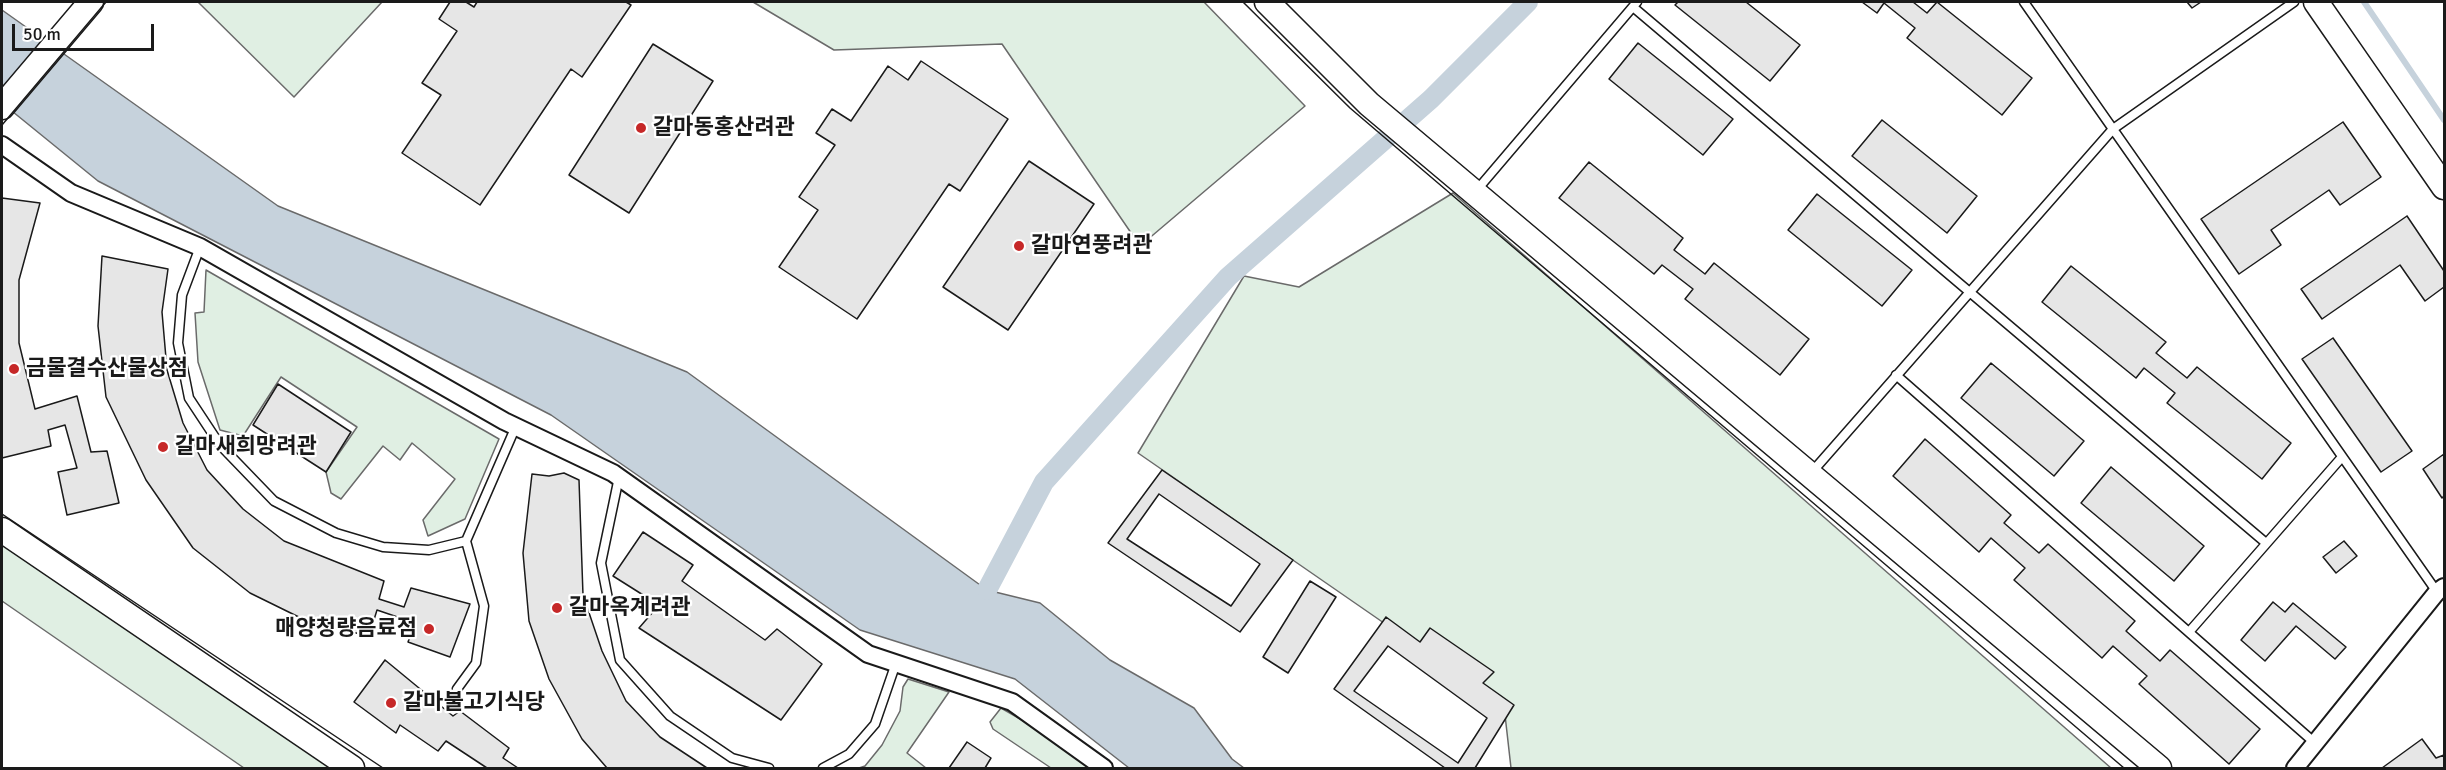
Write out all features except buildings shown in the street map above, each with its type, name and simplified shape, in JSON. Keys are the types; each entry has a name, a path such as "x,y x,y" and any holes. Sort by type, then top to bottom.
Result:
{"street":[{"path":"2,107 91,2"},
{"path":"1267,2 1370,104 2158,768"},
{"path":"2316,2 2445,187"},
{"path":"2,145 72,193 200,247 516,426 619,477 868,654 1012,702 1104,768"},
{"path":"2,530 352,768"},
{"path":"2295,768 2441,590"}],"lane":[{"path":"2024,2 2342,457 2441,590"},
{"path":"1810,474 2113,129 2294,2"},
{"path":"1475,192 1635,4 1969,292 2266,543"},
{"path":"200,247 182,295 178,343 189,398 220,445 274,501 336,533 383,548 429,550 466,541"},
{"path":"1896,375 2315,743"},
{"path":"457,689 476,663 484,606 466,541 516,426"},
{"path":"2189,632 2342,457"},
{"path":"619,477 601,563 620,660 670,716 732,758 769,768"},
{"path":"823,768 849,754 875,724 896,663"}],"green space":[{"path":"198,2 382,2 294,97"},
{"path":"753,2 1204,2 1305,106 1140,246 1002,44 834,50"},
{"path":"1453,193 2111,768 1511,768 1504,706 1138,453 1244,276 1299,287"},
{"path":"206,270 499,439 465,519 428,536 423,520 455,479 412,443 400,460 383,446 341,499 331,493 326,472 357,427 281,377 243,436 220,430 198,362 195,313 204,312"},
{"path":"2,530 352,768 244,768 2,601"},
{"path":"908,679 949,692 907,753 926,768 859,768 865,766 882,745 900,711 903,687"},
{"path":"1001,708 1036,728 1091,768 1051,768 993,729 990,722"}],"shaded area":[{"path":"2,10 278,206 687,372 987,590 1040,603 1110,660 1194,708 1232,759 1244,768 1129,768 1015,679 860,630 551,415 98,181 2,103"}],"waterway":[{"path":"987,590 1044,482 1228,277 1431,99 1528,2"},
{"path":"2364,2 2444,120"}],"tram line":[{"path":"2,125 106,2"},
{"path":"1243,2 1350,108 2124,768"},
{"path":"2,514 383,768"}],"place":[{"name":"갈마동홍산려관","path":"641,128"},
{"name":"갈마연풍려관","path":"1019,246"},
{"name":"금물결수산물상점","path":"14,369"},
{"name":"갈마새희망려관","path":"163,447"},
{"name":"갈마옥계려관","path":"557,608"},
{"name":"매양청량음료점","path":"429,629"},
{"name":"갈마불고기식당","path":"391,703"}]}
